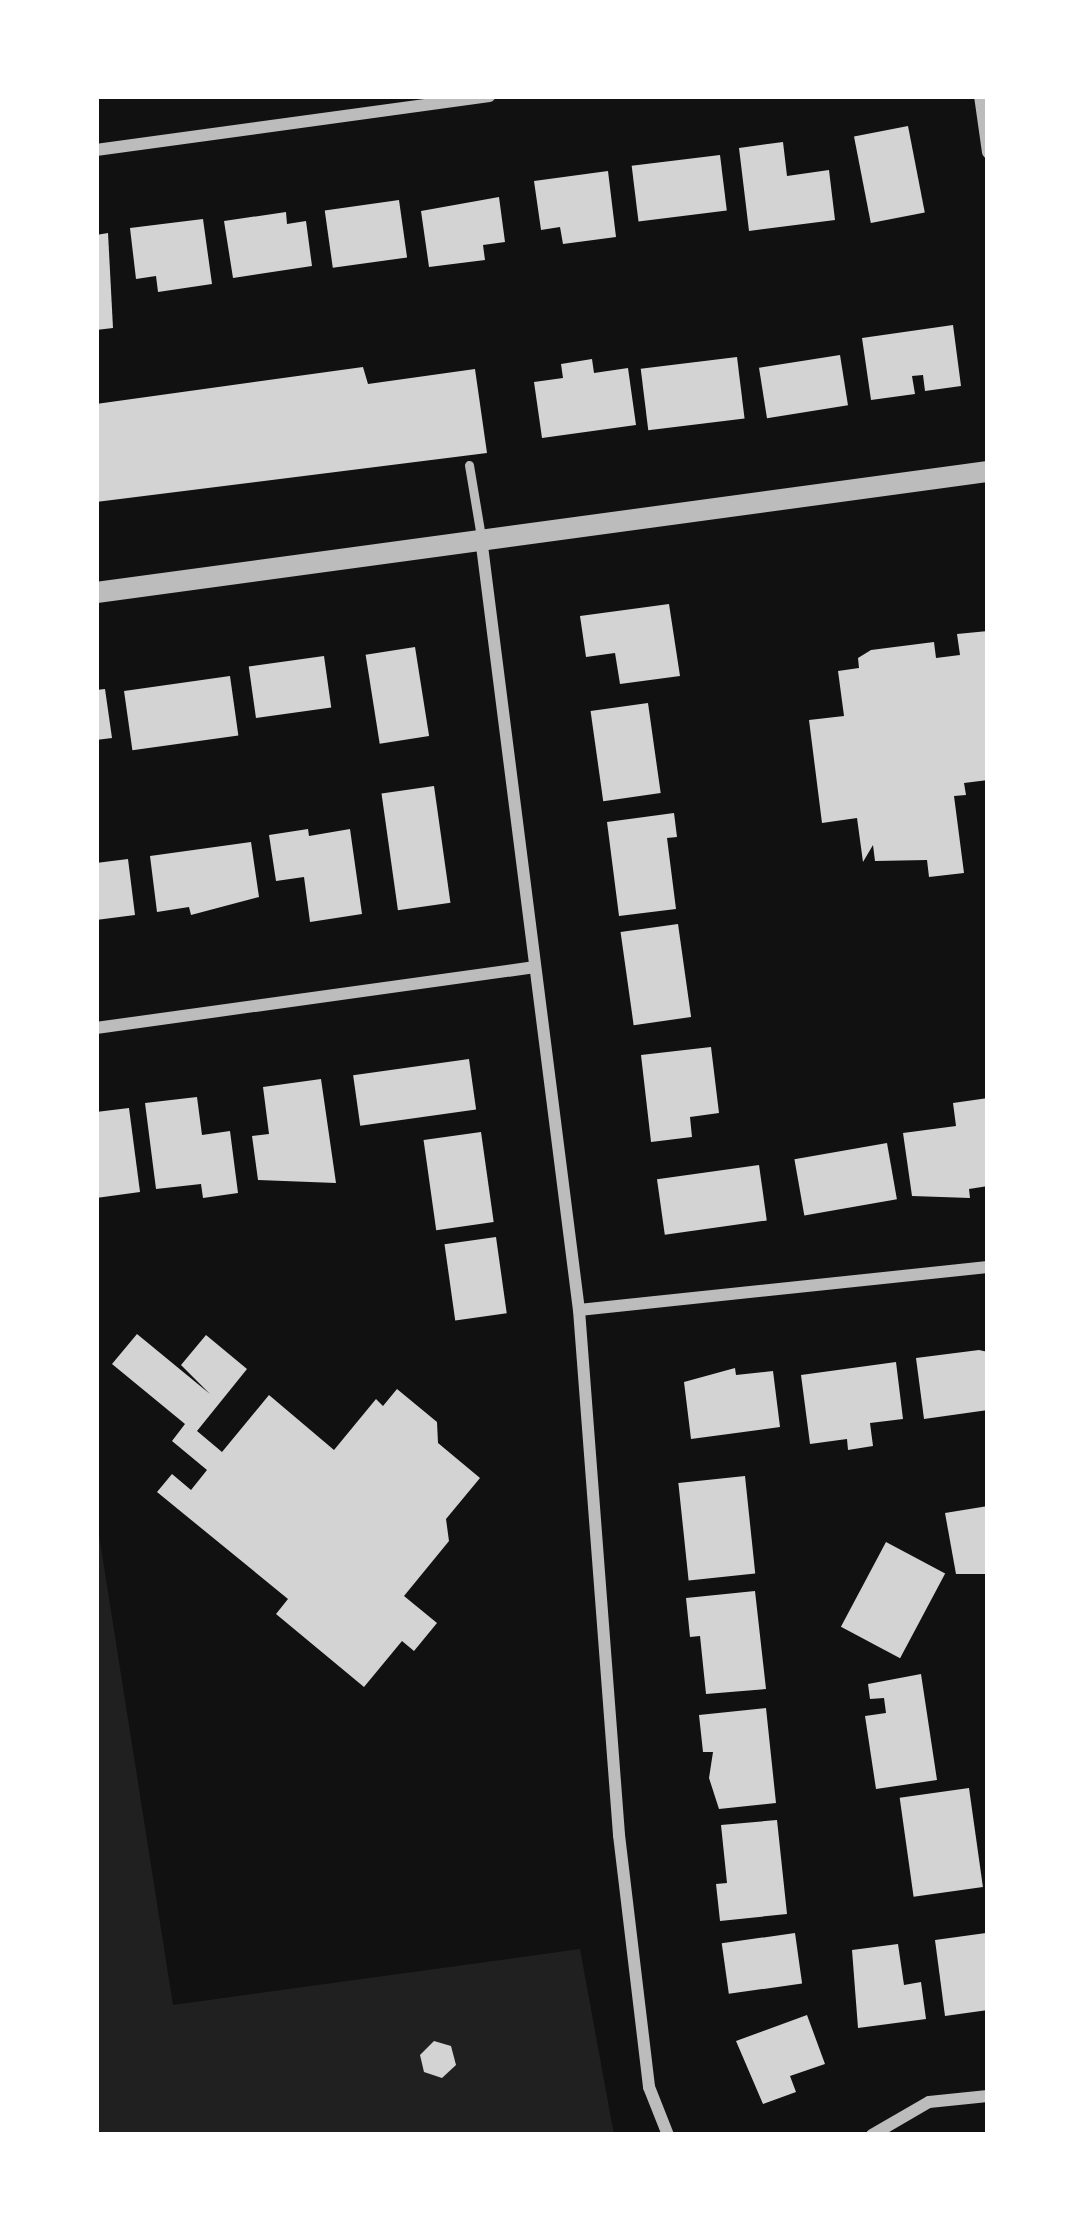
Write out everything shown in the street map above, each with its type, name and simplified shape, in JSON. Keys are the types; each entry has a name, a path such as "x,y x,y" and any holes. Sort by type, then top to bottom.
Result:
{"street":[{"path":"96,150 489,96"},
{"path":"980,96 988,152"},
{"path":"96,592 988,471"},
{"path":"481,538 530,968 579,1310 619,1835 650,2087 668,2135"},
{"path":"96,1028 530,968"},
{"path":"579,1310 988,1267"},
{"path":"872,2135 929,2102 988,2096"}],"lane":[{"path":"470,466 481,538"}],"shaded area":[{"path":"96,1516 173,2005 580,1949 614,2135 96,2135"}],"building":[{"path":"908,126 925,212 871,223 854,136"},
{"path":"783,142 787,176 829,170 835,220 749,231 739,148"},
{"path":"720,155 727,211 638,221 632,166"},
{"path":"608,171 616,237 563,244 560,227 541,230 534,181"},
{"path":"499,197 505,242 483,245 485,260 429,267 421,211"},
{"path":"399,200 407,257 333,268 325,210"},
{"path":"286,212 287,224 306,221 312,266 233,278 224,221"},
{"path":"203,219 212,284 158,292 156,276 136,279 130,228"},
{"path":"108,233 113,328 96,330 96,235"},
{"path":"953,325 961,386 925,391 923,375 912,376 915,394 871,400 862,338"},
{"path":"840,355 848,405 767,418 759,368"},
{"path":"737,357 745,419 648,430 641,369"},
{"path":"592,359 594,373 628,368 636,425 542,438 534,382 563,378 561,364"},
{"path":"363,367 368,384 475,369 487,453 96,502 96,404"},
{"path":"669,604 680,676 620,684 615,653 586,657 580,616"},
{"path":"988,631 988,780 964,783 966,795 954,796 964,873 929,877 927,860 875,861 873,845 863,862 857,818 822,823 809,720 844,716 838,671 859,668 858,658 871,650 934,642 936,658 960,655 957,634"},
{"path":"415,647 429,736 380,744 366,655"},
{"path":"324,656 331,707 256,718 249,667"},
{"path":"230,676 238,735 132,750 124,691"},
{"path":"105,689 112,738 96,740 96,690"},
{"path":"648,703 661,793 603,801 591,711"},
{"path":"434,786 450,903 398,910 382,793"},
{"path":"674,813 677,837 667,838 676,909 619,916 607,822"},
{"path":"308,829 309,836 350,829 362,914 310,922 304,877 276,881 269,835"},
{"path":"251,842 259,897 191,915 189,907 157,912 150,856"},
{"path":"128,859 135,915 96,920 96,863"},
{"path":"678,924 691,1017 634,1025 621,932"},
{"path":"711,1047 719,1113 690,1117 692,1137 651,1142 641,1055"},
{"path":"469,1059 476,1110 360,1126 353,1075"},
{"path":"321,1079 336,1183 258,1180 252,1136 269,1134 263,1087"},
{"path":"197,1097 202,1135 230,1131 238,1193 203,1198 201,1184 156,1189 145,1103"},
{"path":"988,1098 988,1186 969,1189 970,1198 912,1196 903,1133 956,1126 953,1103"},
{"path":"129,1108 140,1192 96,1198 96,1112"},
{"path":"481,1132 494,1222 436,1230 424,1140"},
{"path":"887,1143 897,1199 804,1215 794,1159"},
{"path":"759,1165 767,1220 665,1235 657,1179"},
{"path":"496,1237 507,1313 455,1320 445,1244"},
{"path":"137,1334 210,1394 181,1365 206,1335 247,1369 197,1431 222,1452 269,1395 334,1450 376,1399 383,1406 397,1389 437,1422 438,1443 480,1478 446,1519 449,1541 404,1596 437,1623 414,1651 402,1641 364,1687 276,1614 288,1599 157,1492 172,1474 191,1490 207,1470 172,1441 185,1424 112,1364"},
{"path":"988,1352 988,1410 924,1419 916,1358"},
{"path":"896,1362 903,1419 870,1423 873,1446 848,1450 847,1439 810,1444 801,1375"},
{"path":"735,1368 736,1375 773,1371 780,1427 691,1439 684,1382"},
{"path":"745,1476 755,1573 689,1580 678,1483"},
{"path":"988,1506 988,1574 956,1574 945,1513"},
{"path":"886,1542 945,1573 900,1658 841,1627"},
{"path":"755,1591 766,1689 706,1694 700,1636 690,1637 686,1598"},
{"path":"921,1674 937,1780 876,1789 865,1716 886,1713 884,1698 870,1699 868,1684"},
{"path":"766,1708 776,1803 719,1809 709,1778 713,1752 703,1752 699,1715"},
{"path":"969,1788 983,1887 914,1897 900,1798"},
{"path":"777,1820 787,1914 720,1921 716,1884 727,1883 721,1825"},
{"path":"795,1933 802,1984 729,1994 722,1943"},
{"path":"986,1933 988,2010 945,2016 935,1940"},
{"path":"898,1944 904,1985 921,1982 926,2019 858,2028 852,1950"},
{"path":"807,2015 825,2064 790,2076 796,2092 763,2104 736,2041"},
{"path":"434,2041 451,2046 456,2065 442,2078 424,2072 420,2055"}]}
